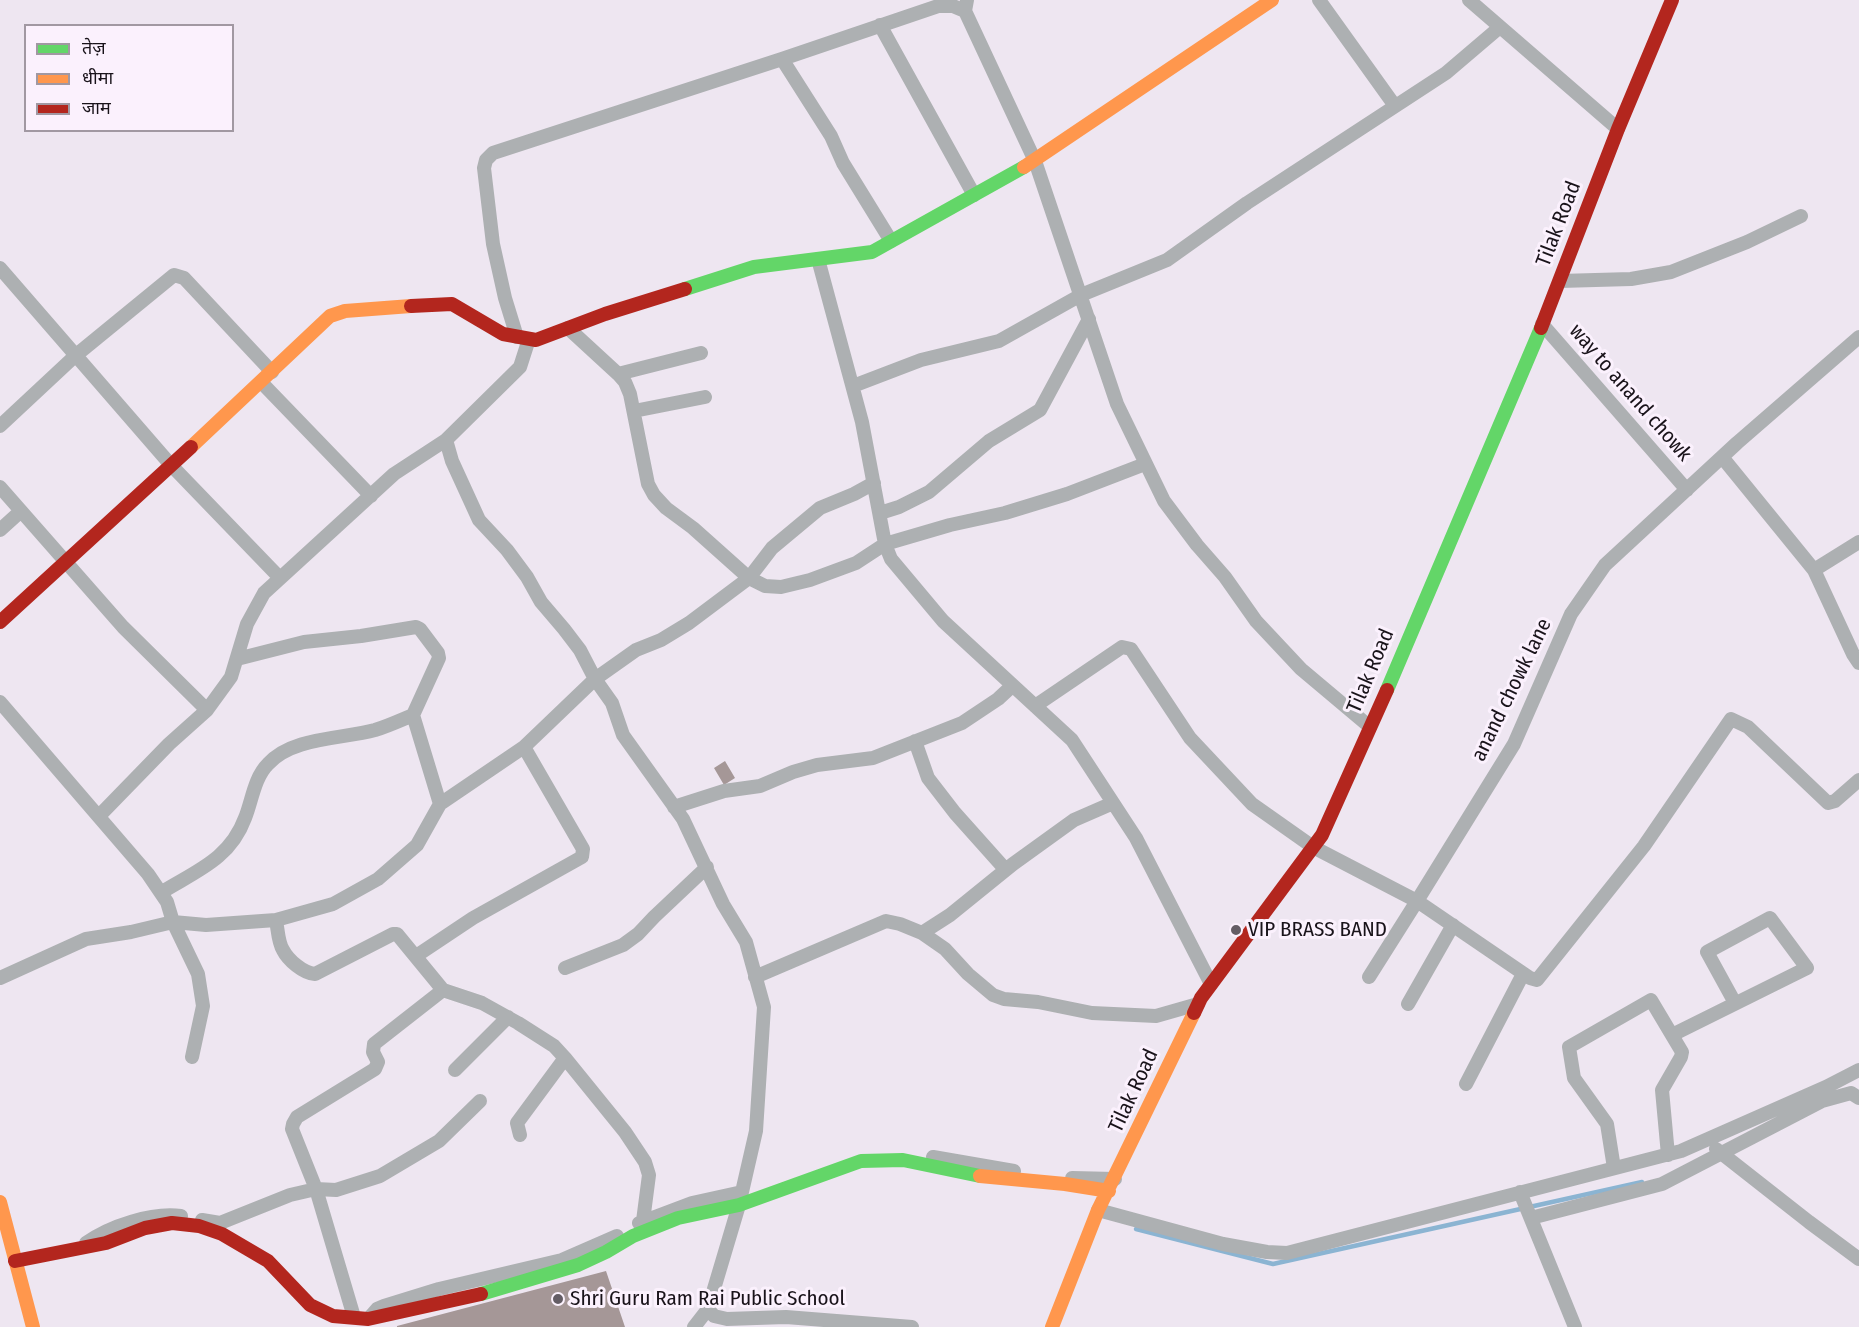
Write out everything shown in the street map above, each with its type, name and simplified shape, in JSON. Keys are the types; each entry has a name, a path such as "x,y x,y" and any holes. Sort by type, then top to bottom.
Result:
{"street":[{"path":"0,622 330,316 345,311 452,304 502,334 536,340 605,314 754,267 872,252 1035,161 1272,0"},
{"path":"1319,0 1395,106"},
{"path":"1469,0 1618,129"},
{"name":"Tilak Road","path":"1052,1327 1098,1210 1198,1004 1322,835 1542,324 1618,129 1672,0"},
{"path":"99,816 169,744 207,710 231,677 247,624 257,603 279,577 394,474 446,440 520,367 523,338 505,298 493,244 484,168 486,160 493,153 938,6 966,5 1035,161 1117,404 1164,501 1256,621 1301,669 1370,727"},
{"path":"880,25 974,195"},
{"path":"853,386 921,360 999,341 1081,295 1167,260 1247,202 1446,73 1500,27"},
{"path":"782,59 831,135 843,163 891,241"},
{"path":"1560,281 1631,279 1671,272 1747,242 1801,216"},
{"path":"818,259 853,386 885,544 891,559 943,621 1072,740 1136,838 1211,984"},
{"path":"0,268 170,464 279,577"},
{"path":"0,426 75,356 174,275 184,279 266,377 371,496"},
{"path":"880,513 899,507 929,492 990,441 1040,410 1089,319"},
{"name":"way to anand chowk","path":"1542,324 1687,490"},
{"path":"568,328 625,382 634,411 648,484 654,495 666,508 693,528 749,578 765,586 781,587 810,580 856,563 885,544 1057,498 1145,464"},
{"name":"anand chowk lane","path":"1369,977 1514,744 1571,614 1605,564 1722,457 1859,337"},
{"path":"618,374 701,353"},
{"path":"634,411 705,397"},
{"path":"446,440 452,461 479,520 502,544 527,577 541,602 580,650 595,679 612,703 623,735 683,819 723,904 746,942 764,1007 756,1131 741,1198 708,1309 693,1327"},
{"path":"1722,457 1814,570 1859,663"},
{"path":"0,978 86,939 173,922 206,925 276,920 333,904 378,879 417,845 440,804 524,747 595,679 636,650 661,640 689,623 749,578 772,548 820,508 874,483"},
{"path":"0,487 123,627 207,710"},
{"path":"0,530 21,511"},
{"path":"1814,570 1859,542"},
{"path":"237,659 304,642 417,627 420,629 438,653 439,658 413,715 440,804"},
{"path":"1035,706 1122,647 1131,649 1190,738 1252,804 1313,848 1418,900 1523,974 1537,980 1644,846 1731,719 1748,727 1828,803 1832,804 1859,780"},
{"path":"674,807 724,791 760,786 817,765 873,758 962,723 998,699 1012,686"},
{"path":"0,702 162,892 173,922 198,974 203,1006 192,1057"},
{"path":"162,892 220,857 232,845 244,821 258,779 268,764 280,755 308,742 329,740 375,729 413,715"},
{"path":"915,741 928,778 955,813 1005,869"},
{"path":"416,956 473,918 582,857 583,849 524,747"},
{"path":"922,933 950,915 1005,869 1074,820 1113,803"},
{"path":"565,968 623,945 638,934 707,867"},
{"path":"1672,1035 1807,968 1770,918 1707,952 1735,1003"},
{"path":"276,920 284,953 304,972 310,974 315,974 393,934 400,936 443,990 482,1003 554,1046 625,1132 645,1162 649,1175 643,1221"},
{"path":"755,978 886,921 922,933 945,949 968,974 993,995 1004,999 1038,1002 1092,1013 1156,1016 1198,1004"},
{"path":"1408,1004 1453,925"},
{"path":"1466,1083 1523,974"},
{"path":"354,1317 316,1189 292,1129 293,1124 297,1117 375,1069 378,1062 373,1052 374,1044 443,990"},
{"path":"1614,1168 1607,1124 1574,1078 1569,1047 1651,1000 1682,1052 1681,1058 1662,1090 1668,1155"},
{"path":"455,1070 508,1017"},
{"path":"520,1135 517,1123 565,1058"},
{"path":"1098,1210 1223,1244 1287,1253 1681,1151 1826,1087 1859,1070"},
{"path":"1531,1218 1662,1184 1822,1101 1851,1093 1859,1098"},
{"path":"79,1249 101,1234 156,1215 177,1215 220,1223 290,1195 316,1189 336,1190 380,1176 439,1141 480,1101"},
{"path":"1705,1141 1859,1259"},
{"path":"15,1261 106,1243 145,1228 172,1223 199,1226 222,1234 268,1261 310,1305 320,1311 333,1316 354,1317 371,1323 471,1297 578,1265 633,1236 678,1218 861,1161 903,1160 983,1177 1065,1184 1112,1185"},
{"path":"1520,1192 1575,1327"},
{"path":"371,1323 377,1309 384,1306 439,1289 562,1260 611,1239 643,1221 692,1203 741,1198"},
{"path":"0,1202 33,1327"},
{"path":"708,1309 714,1316 727,1319 786,1317 912,1327"}],"building":[{"path":"725,761 735,778 724,785 714,768"},
{"name":"Shri Guru Ram Rai Public School","path":"606,1271 625,1327 397,1327 397,1326"}],"waterway":[{"path":"1136,1229 1273,1264 1642,1182"}],"traffic: fast":[{"path":"685,289 754,267 872,252 1024,167"},
{"path":"1387,690 1541,328"},
{"path":"481,1294 578,1265 633,1236 678,1218 739,1205 861,1161 903,1160 980,1176"}],"traffic: slow":[{"path":"1024,167 1272,0"},
{"path":"191,447 330,316 345,311 411,306"},
{"path":"1052,1327 1098,1210 1194,1013"},
{"path":"980,1176 1065,1184 1109,1191"},
{"path":"0,1202 33,1327"}],"traffic: jam":[{"path":"1541,328 1618,129 1672,0"},
{"path":"411,306 452,304 503,334 536,340 605,314 685,289"},
{"path":"0,622 191,447"},
{"path":"1194,1013 1201,998 1322,835 1387,690"},
{"path":"15,1261 106,1243 145,1228 172,1223 199,1226 222,1234 268,1261 310,1305 333,1316 368,1319 481,1294"}],"place":[{"name":"VIP BRASS BAND","path":"1236,930"},
{"name":"Shri Guru Ram Rai Public School","path":"558,1299"}]}
